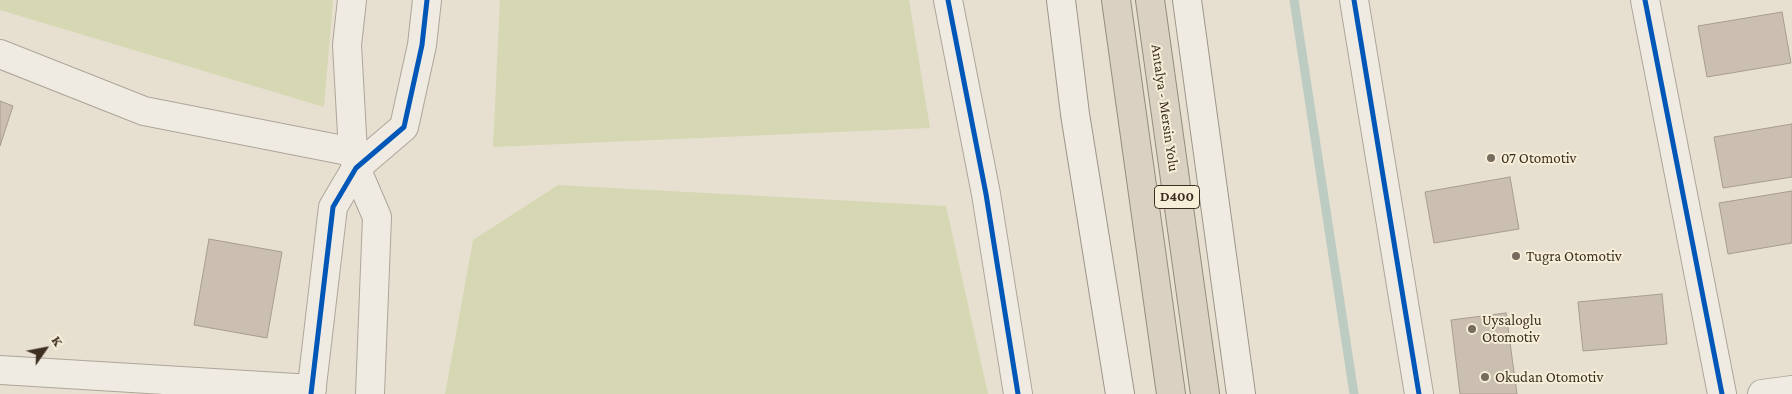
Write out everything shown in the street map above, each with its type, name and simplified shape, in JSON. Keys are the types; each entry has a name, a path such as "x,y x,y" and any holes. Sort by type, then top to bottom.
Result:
{"highway":[{"name":"D400","path":"1116,0 1171,394"},
{"name":"Antalya - Mersin Yolu","path":"1150,0 1205,394"}],"street":[{"path":"352,0 347,44 354,160 377,217 370,394"},
{"path":"0,370 311,391 333,207 354,160 404,127 422,45 427,0"},
{"path":"948,0 986,194 1018,394"},
{"path":"1061,0 1075,114 1120,394"},
{"path":"1187,0 1242,394"},
{"path":"1354,0 1419,394"},
{"path":"1645,0 1722,394"},
{"path":"0,54 144,111 354,160"},
{"path":"1762,394 1792,390"}],"green space":[{"path":"0,0 333,0 324,107 0,10"},
{"path":"500,0 909,0 930,128 493,147"},
{"path":"558,185 946,206 988,394 445,394 473,240"}],"building":[{"path":"1782,12 1791,63 1707,77 1698,26"},
{"path":"0,101 13,106 0,146"},
{"path":"1792,124 1792,177 1723,188 1714,137"},
{"path":"1510,177 1519,229 1434,243 1425,192"},
{"path":"1792,191 1792,243 1728,254 1719,203"},
{"path":"209,239 282,252 267,338 194,325"},
{"path":"1662,294 1667,344 1583,351 1578,302"},
{"path":"1506,313 1517,394 1460,394 1451,320"}],"waterway":[{"path":"1294,0 1354,394"}],"cycle path":[{"path":"311,394 333,207 356,168 404,127 422,45 427,0"},
{"path":"948,0 986,194 1018,394"},
{"path":"1354,0 1419,394"},
{"path":"1645,0 1722,394"}],"place":[{"name":"07 Otomotiv","path":"1491,158"},
{"name":"Tugra Otomotiv","path":"1516,256"},
{"name":"Uysaloglu Otomotiv","path":"1472,329"},
{"name":"Okudan Otomotiv","path":"1485,377"}]}
